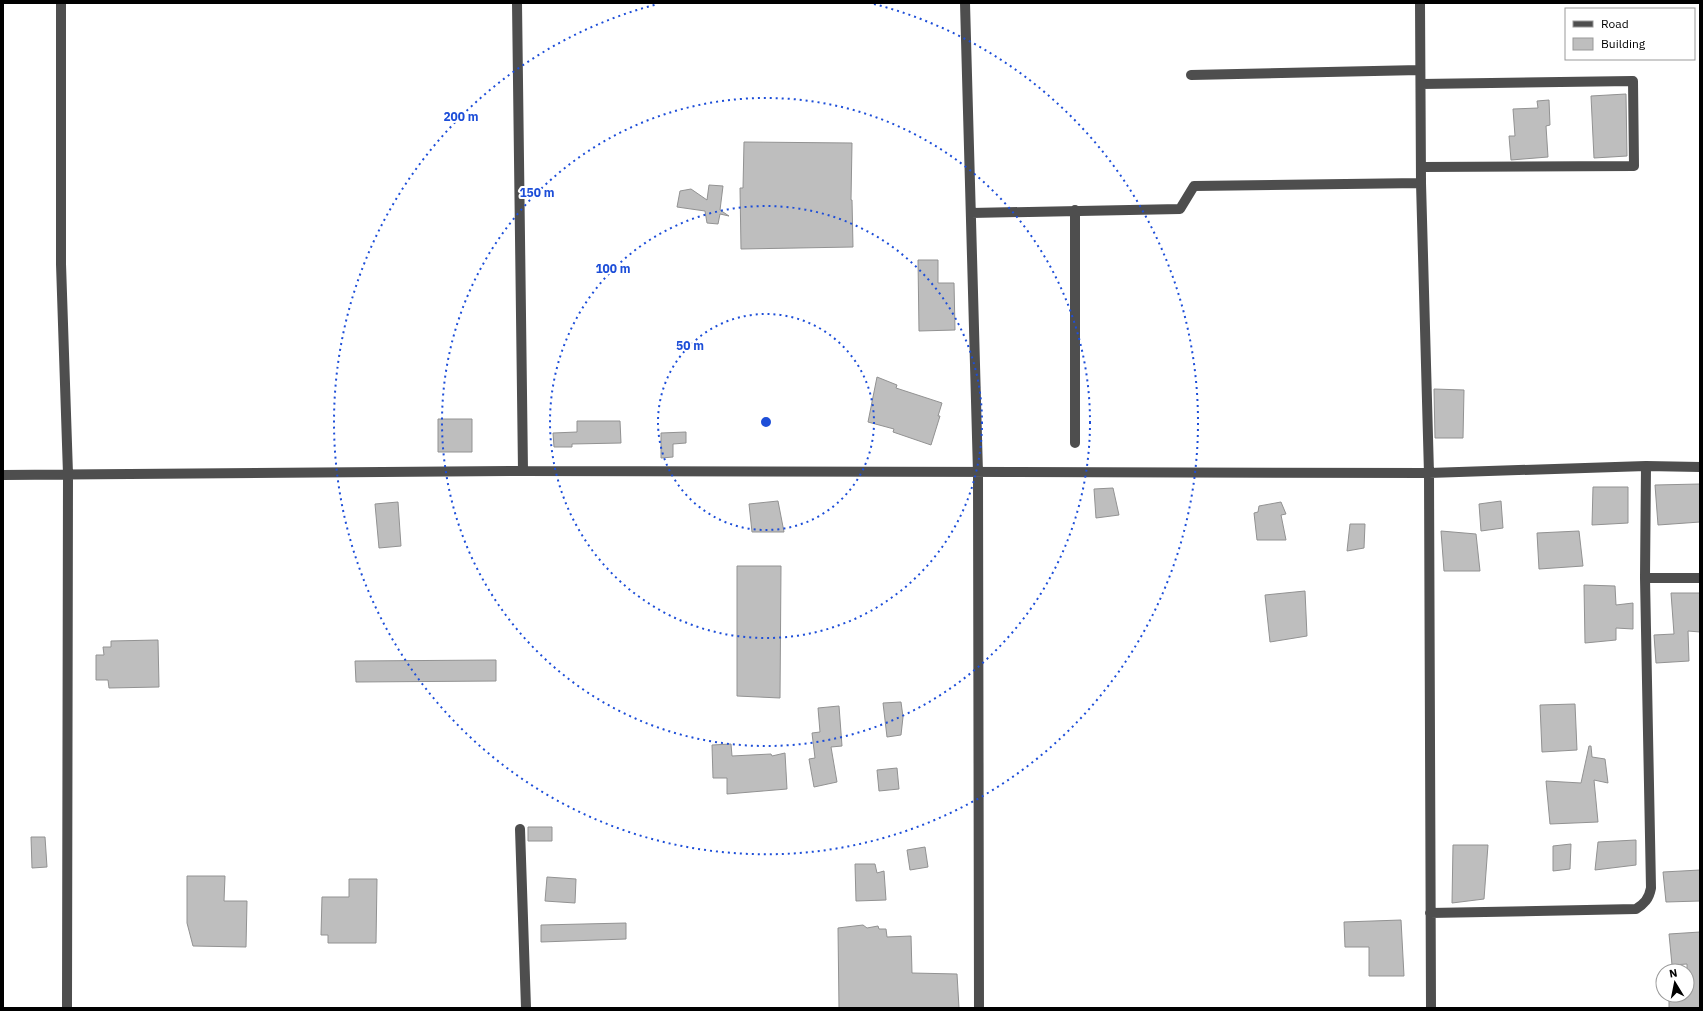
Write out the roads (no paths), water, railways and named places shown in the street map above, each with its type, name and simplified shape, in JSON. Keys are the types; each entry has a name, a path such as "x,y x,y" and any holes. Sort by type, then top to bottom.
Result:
{"street":[{"path":"61,3 62,264 68,474 67,1008"},
{"path":"517,3 524,471"},
{"path":"965,3 978,473 979,1008"},
{"path":"1420,3 1421,183 1429,473 1431,1008"},
{"path":"1191,75 1420,70"},
{"path":"1421,84 1633,81 1634,166 1422,167"},
{"path":"971,213 1180,209 1194,186 1421,183"},
{"path":"1075,210 1075,443"},
{"path":"3,475 524,471 1429,473 1646,466 1700,467"},
{"path":"1430,913 1636,910 1650,895 1645,578 1646,466"},
{"path":"1645,578 1700,578"},
{"path":"520,828 526,1008"}]}
